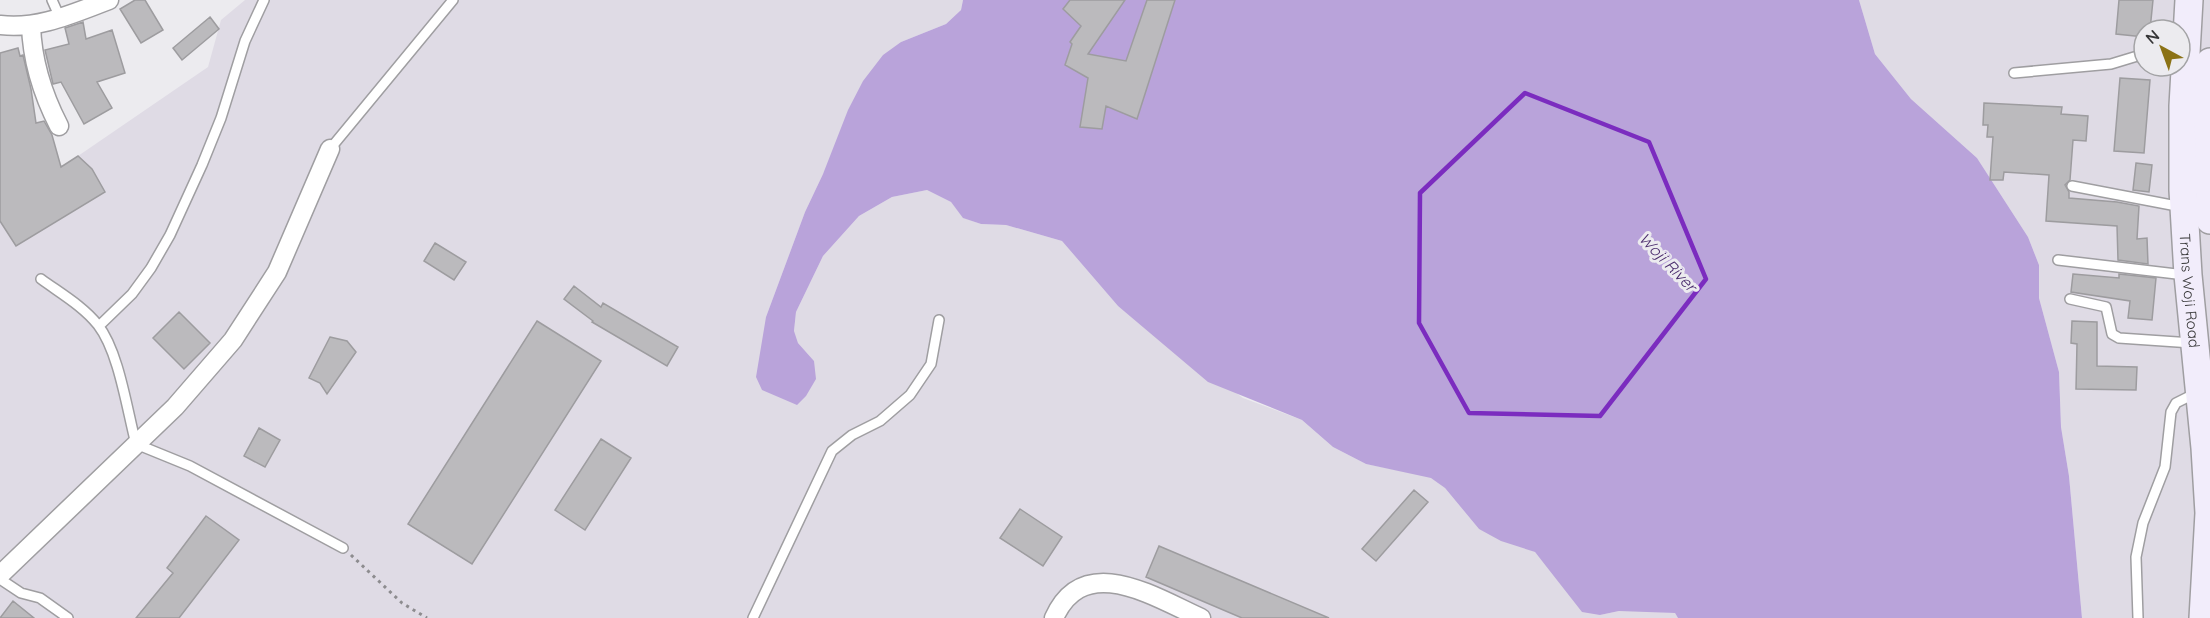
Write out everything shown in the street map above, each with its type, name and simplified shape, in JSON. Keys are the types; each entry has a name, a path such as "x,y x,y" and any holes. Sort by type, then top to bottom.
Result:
{"main road":[{"name":"Trans Woji Road","path":"2186,18 2189,0"},
{"name":"Trans Woji Road","path":"2210,62 2208,106 2210,220"},
{"name":"Trans Woji Road","path":"2183,78 2184,207 2188,275 2209,513 2203,618"}],"street":[{"path":"0,25 31,25 60,18 109,0"},
{"path":"31,25 32,45 39,75 59,126"},
{"path":"0,575 175,407 234,340 277,272 330,149"},
{"path":"1054,618 1061,603 1079,588 1098,581 1128,586 1201,618"}],"lane":[{"path":"52,0 60,18"},
{"path":"99,326 132,294 151,268 170,235 221,118 245,40 264,0"},
{"path":"330,149 453,0"},
{"path":"2014,73 2111,63 2132,57"},
{"path":"2072,186 2184,207"},
{"path":"2058,260 2188,275"},
{"path":"41,279 81,308 99,326 118,369 136,444 190,466 344,548"},
{"path":"2070,299 2106,307 2112,334 2119,338 2194,344"},
{"path":"753,618 832,451 852,435 880,422 910,395 932,364 939,320"},
{"path":"2138,618 2136,557 2143,523 2165,467 2171,412 2176,403 2199,391"},
{"path":"0,579 21,593 40,598 68,618"}],"path":[{"path":"344,548 402,603 427,618"}],"highlighted area":[{"path":"1525,93 1649,142 1706,279 1600,416 1469,413 1419,323 1420,193"}],"shaded area":[{"path":"245,0 963,0 961,10 946,24 901,42 823,174 805,212 766,317 814,361 798,343 794,332 796,312 823,256 859,216 892,197 927,190 951,202 964,218 981,224 1006,225 1062,241 1118,306 1243,398 1302,420 1333,447 1366,464 1431,477 1445,488 1479,529 1535,552 1550,570 1600,615 1619,611 1645,611 1675,613 1678,618 0,618 0,206 208,67 221,20"},
{"path":"1859,0 2210,0 2210,618 2082,618 2069,476 2061,427 2059,372 2039,298 2039,265 2028,237 1977,158 1911,99 1875,54"}],"water":[{"name":"Woji River","path":"963,0 1859,0 1875,54 1911,99 1977,158 2028,237 2039,265 2039,298 2059,372 2061,427 2069,476 2082,618 1678,618 1675,613 1619,611 1600,615 1582,612 1535,552 1501,541 1479,529 1445,488 1431,478 1366,464 1333,447 1302,420 1208,382 1118,306 1062,241 1006,225 981,224 963,218 951,202 927,190 892,197 859,216 823,256 796,312 794,331 798,343 814,361 816,379 806,396 797,405 762,390 756,377 766,317 805,212 823,174 848,110 863,81 883,55 901,42 946,24 961,10"}],"building":[{"path":"135,0 145,0 163,30 141,43 120,9"},
{"path":"1070,0 1125,0 1088,54 1126,61 1147,0 1175,0 1137,119 1106,106 1102,129 1080,127 1088,78 1065,65 1072,44 1070,42 1081,26 1063,9"},
{"path":"2119,0 2153,0 2151,18 2132,18 2132,36 2116,34"},
{"path":"210,17 219,29 182,60 173,48"},
{"path":"83,22 86,39 112,30 125,73 97,82 112,108 84,124 61,82 53,84 45,50 69,44 65,28"},
{"path":"18,48 20,56 23,55 36,123 44,121 52,135 61,167 78,156 92,169 105,192 16,246 0,221 0,53"},
{"path":"2120,78 2150,80 2144,153 2114,151"},
{"path":"1984,103 2062,107 2061,114 2088,116 2086,141 2073,140 2070,180 2065,185 2069,198 2139,206 2137,239 2147,238 2148,264 2118,260 2117,226 2046,221 2049,175 2004,172 2003,180 1990,180 1993,137 1987,137 1988,125 1983,125"},
{"path":"2136,163 2152,165 2149,192 2133,190"},
{"path":"435,243 466,262 454,280 424,261"},
{"path":"2073,274 2119,278 2119,274 2156,278 2152,320 2128,318 2130,301 2071,292"},
{"path":"574,286 601,307 603,303 678,347 667,366 592,322 564,299"},
{"path":"179,312 210,343 184,369 153,338"},
{"path":"537,321 601,361 472,564 408,524"},
{"path":"2072,321 2097,322 2097,366 2137,367 2136,390 2076,389 2077,344 2071,343"},
{"path":"330,337 347,341 356,352 327,394 320,383 309,378"},
{"path":"259,428 280,440 265,467 244,456"},
{"path":"601,439 631,458 585,530 555,510"},
{"path":"1414,490 1428,502 1376,561 1362,549"},
{"path":"1020,509 1062,537 1043,566 1000,538"},
{"path":"206,516 239,540 179,618 136,618 173,573 167,568"},
{"path":"1159,546 1329,618 1242,618 1146,577"},
{"path":"13,601 34,618 0,618"}]}
